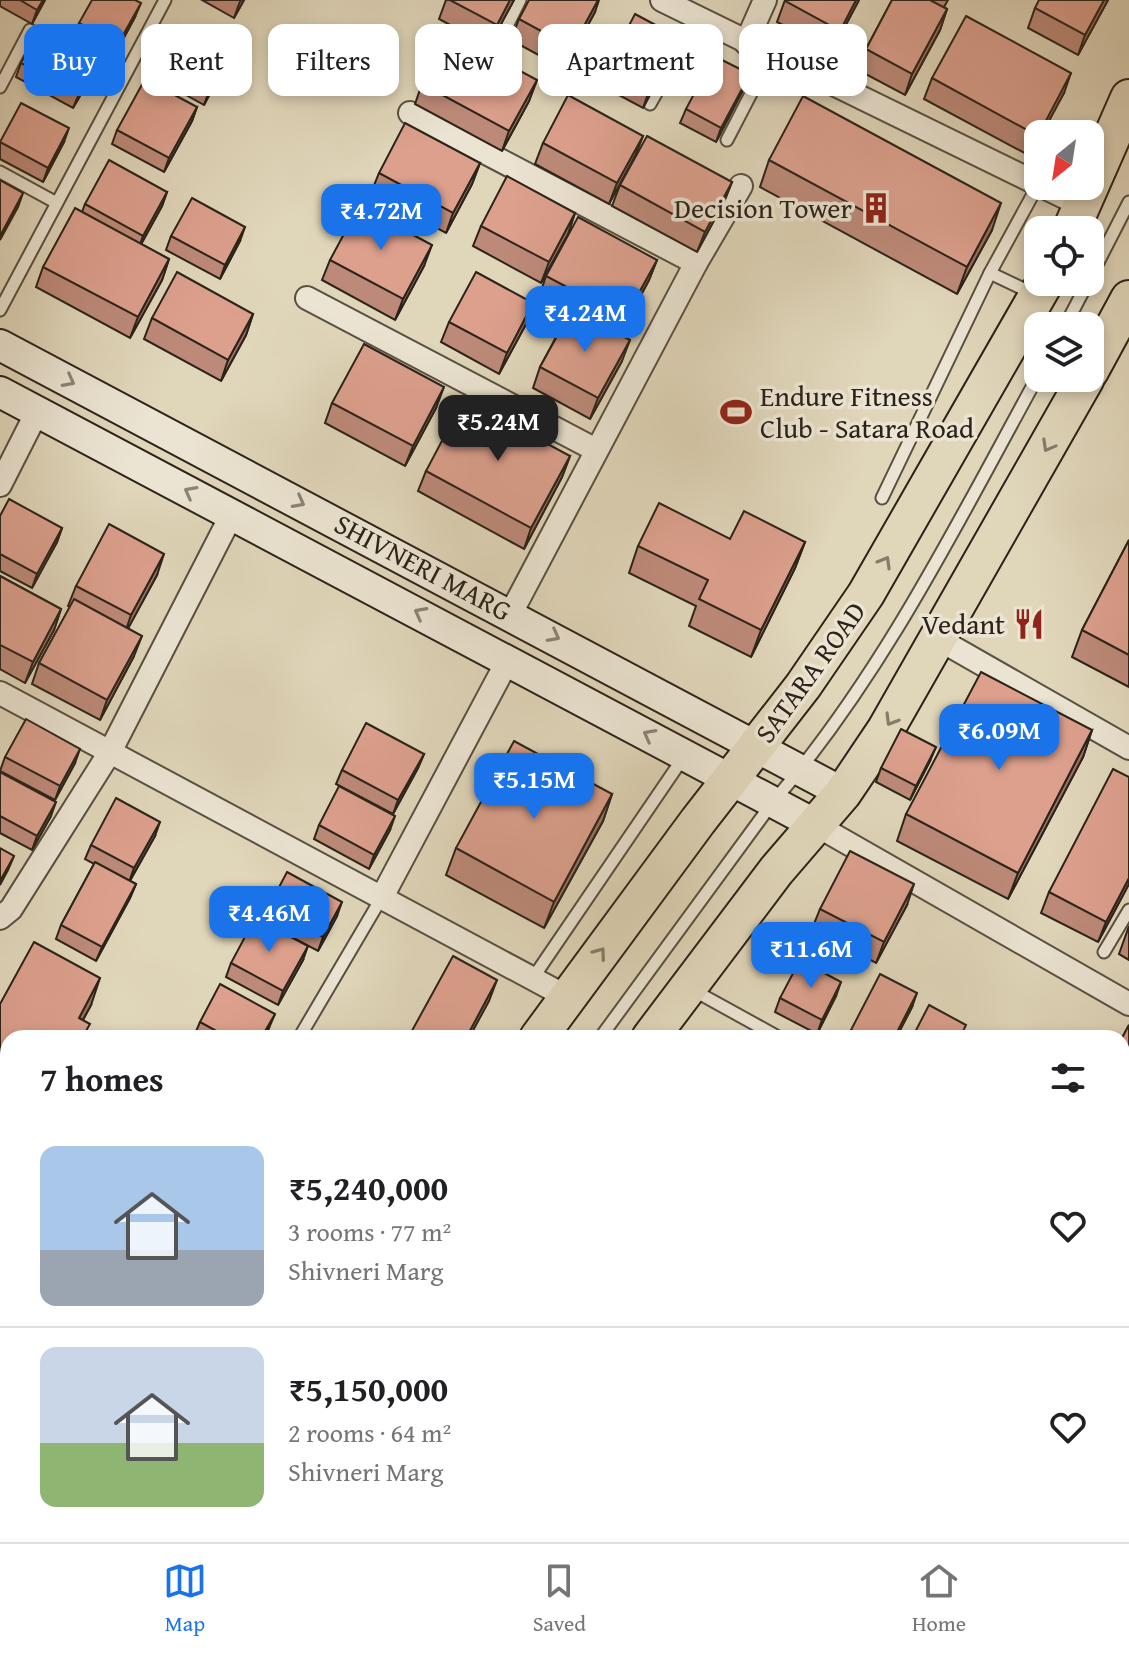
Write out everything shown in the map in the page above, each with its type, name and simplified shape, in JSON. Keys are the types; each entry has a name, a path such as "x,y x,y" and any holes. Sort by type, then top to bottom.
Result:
{"highway":[{"path":"1078,216 1129,98"},
{"name":"SATARA ROAD","path":"544,1030 803,686 866,594 1038,296"},
{"path":"1104,349 1125,315"},
{"path":"656,1030 776,871 843,793 940,640 1078,392"}],"main road":[{"name":"SHIVNERI MARG","path":"0,345 511,613 843,793"},
{"name":"SHIVNERI MARG","path":"0,392 816,825"}],"street":[{"path":"662,0 739,40"},
{"path":"754,24 765,0"},
{"path":"856,96 1024,178"},
{"path":"410,113 696,263"},
{"path":"511,613 696,263 741,186"},
{"path":"1056,200 1075,216"},
{"path":"307,298 596,450"},
{"path":"0,485 37,412"},
{"path":"0,918 11,909 110,752 232,514"},
{"path":"940,640 1129,748"},
{"path":"382,897 508,660"},
{"path":"0,693 567,997"},
{"path":"816,825 1129,1004"}],"lane":[{"path":"0,310 165,0"},
{"path":"508,24 520,0"},
{"path":"650,104 698,19"},
{"path":"0,87 24,41"},
{"path":"727,140 750,96"},
{"path":"0,172 55,202"},
{"path":"882,498 990,273 1031,200"},
{"path":"1104,251 1129,202"},
{"path":"990,273 1024,283"},
{"path":"606,1030 773,802 801,769 906,618 1029,392"},
{"path":"533,978 685,754"},
{"path":"304,1030 382,897"},
{"path":"1104,952 1129,910"},
{"path":"688,987 766,1030"}],"building":[{"path":"20,0 43,0 37,10"},
{"path":"92,0 135,0 141,3 125,32 125,24 79,23"},
{"path":"450,0 510,0 495,24"},
{"path":"529,0 598,0 585,24 538,24 538,29 519,19"},
{"path":"856,0 844,24 827,24 785,1"},
{"path":"892,0 930,0 947,9 912,74 867,47"},
{"path":"1039,0 1104,0 1085,35 1035,8"},
{"path":"635,14 654,24 630,24"},
{"path":"966,16 1071,73 1046,120 1024,120 1024,128 932,78"},
{"path":"723,60 739,68 739,94 721,128 686,109 693,96 723,96"},
{"path":"522,72 537,80 509,131 444,96 522,96"},
{"path":"141,86 141,96 177,96 197,107 169,158 117,130"},
{"path":"567,96 643,136 617,183 543,143"},
{"path":"803,96 1001,203 967,267 769,160"},
{"path":"21,103 69,128 48,168 0,142"},
{"path":"405,123 480,163 453,213 379,173"},
{"path":"647,136 732,182 705,232 620,185"},
{"path":"109,160 167,192 143,236 85,204"},
{"path":"507,176 575,213 549,262 481,226"},
{"path":"0,180 23,193 0,236"},
{"path":"192,198 245,227 225,265 171,236"},
{"path":"359,206 432,245 403,299 330,260"},
{"path":"75,208 169,259 138,317 43,267"},
{"path":"578,217 657,260 625,318 546,276"},
{"path":"177,272 253,314 228,360 152,318"},
{"path":"476,272 533,303 507,353 449,322"},
{"path":"572,309 630,340 598,398 540,367"},
{"path":"364,344 444,387 413,446 332,403"},
{"path":"464,399 570,456 531,528 426,471"},
{"path":"9,499 62,528 37,574 0,554 0,516"},
{"path":"659,503 730,539 744,511 805,542 761,630 699,599 708,580 638,546"},
{"path":"109,524 164,554 131,615 76,586"},
{"path":"1129,540 1129,655 1082,630"},
{"path":"0,576 61,609 33,662 0,645"},
{"path":"74,599 142,636 107,700 39,663"},
{"path":"981,672 1092,730 1018,873 906,814"},
{"path":"26,719 80,749 60,786 5,757"},
{"path":"366,723 424,754 398,800 342,770"},
{"path":"901,729 936,747 916,786 881,768"},
{"path":"514,741 612,794 554,902 456,848"},
{"path":"1113,769 1129,777 1129,878 1106,922 1049,892"},
{"path":"0,772 56,802 37,836 0,816"},
{"path":"339,786 395,816 374,855 319,825"},
{"path":"116,798 160,822 134,868 91,845"},
{"path":"0,848 14,856 0,881"},
{"path":"850,851 914,884 884,942 820,909"},
{"path":"95,862 136,884 102,947 61,925"},
{"path":"287,872 342,902 323,937 268,908"},
{"path":"255,918 308,946 283,991 231,963"},
{"path":"34,942 100,978 79,1018 90,1024 87,1030 0,1030 0,1004"},
{"path":"453,956 497,980 470,1030 412,1030"},
{"path":"800,960 841,982 822,1020 780,998"},
{"path":"880,974 917,993 898,1030 851,1030"},
{"path":"220,984 275,1014 266,1030 214,1030 200,1022"},
{"path":"929,1005 966,1025 964,1030 916,1030"}],"place":[{"name":"Decision Tower","path":"876,208"},
{"name":"Endure Fitness Club - Satara Road","path":"736,412"},
{"name":"Vedant","path":"1029,624"}]}
